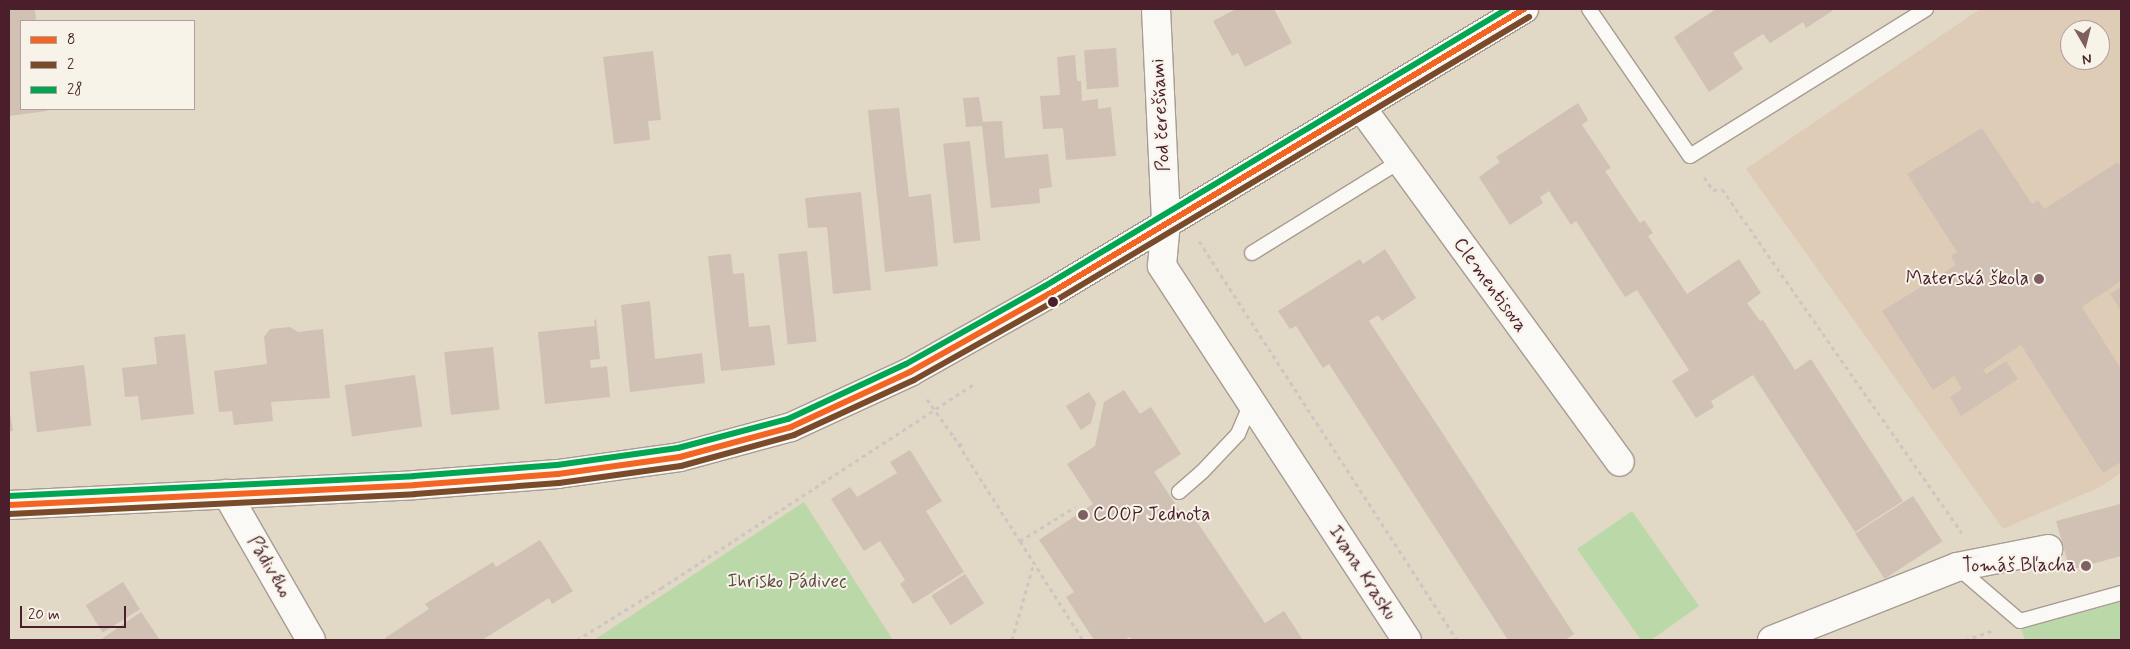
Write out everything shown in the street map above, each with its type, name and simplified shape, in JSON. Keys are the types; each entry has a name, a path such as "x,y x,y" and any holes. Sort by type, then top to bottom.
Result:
{"street":[{"name":"Pod čerešňami","path":"1156,9 1166,222"},
{"path":"9,505 415,485 558,474 680,457 791,426 910,372 1049,294 1166,222 1524,9"},
{"name":"Clementisova","path":"1360,107 1620,462"},
{"name":"Ivana Krasku","path":"1166,222 1162,266 1407,640"},
{"name":"Pádivého","path":"227,494 311,640"},
{"path":"1772,640 1957,568 2048,549"}],"lane":[{"path":"1589,9 1690,156 1926,9"},
{"path":"1252,253 1399,162"},
{"path":"1179,492 1202,472 1238,434 1251,402"},
{"path":"1957,568 2020,621 2121,593"}],"path":[{"path":"1690,156 1712,190 1722,189 1963,534"},
{"path":"1196,236 1458,640"},
{"path":"577,640 662,588 975,383"},
{"path":"934,411 959,445 1083,640"},
{"path":"959,445 966,442"},
{"path":"1020,541 1075,507"},
{"path":"1012,640 1034,562"}],"shaded area":[{"path":"1980,9 2121,9 2121,473 2098,488 2003,529 1746,169"}],"green space":[{"name":"Ihrisko Pádivec","path":"804,502 893,640 594,640"},
{"path":"1632,511 1699,606 1651,640 1641,640 1577,549"},
{"path":"2121,602 2121,640 2025,640 2021,629"}],"building":[{"path":"9,9 35,9 36,20 20,20 20,110 47,111 9,116"},
{"path":"1236,9 1274,9 1292,43 1245,67 1238,53 1232,56 1213,21"},
{"path":"1716,9 1835,9 1806,28 1803,22 1770,43 1763,34 1733,53 1743,69 1709,92 1674,37"},
{"path":"1116,48 1119,87 1087,89 1084,50"},
{"path":"653,51 661,120 648,121 650,140 614,144 603,57"},
{"path":"1075,55 1077,81 1081,81 1082,101 1098,99 1098,109 1111,107 1116,156 1066,160 1063,128 1043,129 1040,96 1060,95 1057,57"},
{"path":"979,97 983,122 1002,121 1005,158 1048,154 1052,187 1039,189 1040,203 991,208 982,126 966,127 963,98"},
{"path":"1578,103 1588,120 1582,125 1611,168 1605,171 1640,223 1644,220 1653,233 1648,236 1687,294 1739,259 1761,293 1747,303 1760,321 1763,320 1795,370 1811,359 1903,501 1855,532 1753,375 1711,401 1714,407 1696,418 1672,381 1689,370 1637,290 1625,297 1576,221 1571,225 1549,191 1540,197 1543,203 1510,225 1479,177 1500,162 1496,157"},
{"path":"899,108 909,197 931,194 938,266 885,272 868,110"},
{"path":"1982,128 2032,204 2038,200 2044,209 2118,162 2121,168 2121,281 2082,307 2121,369 2121,462 2103,473 2021,345 1983,370 1986,374 2006,361 2018,379 1961,416 1950,397 1962,389 1954,376 1933,390 1882,311 1956,265 1951,256 1957,252 1907,174"},
{"path":"970,141 980,240 954,243 943,144"},
{"path":"861,192 871,290 833,294 827,227 808,228 805,198"},
{"path":"1385,249 1416,298 1382,321 1378,315 1369,321 1574,634 1565,640 1508,640 1329,364 1323,368 1296,326 1290,329 1278,311 1360,259 1363,264"},
{"path":"807,251 817,342 788,345 778,254"},
{"path":"731,254 733,274 744,273 749,327 770,325 775,365 721,371 708,256"},
{"path":"2121,287 2121,311 2110,294"},
{"path":"650,301 655,359 702,353 705,383 630,392 621,305"},
{"path":"596,319 600,359 590,360 591,368 607,366 610,397 545,404 538,332 595,326 594,320"},
{"path":"290,327 298,332 323,329 330,398 271,402 273,421 234,425 232,411 219,412 214,371 267,364 264,337 270,329"},
{"path":"185,334 194,414 141,420 138,396 125,397 122,368 157,364 154,337"},
{"path":"493,347 500,410 451,415 444,352"},
{"path":"84,365 91,426 37,432 29,372"},
{"path":"415,375 422,426 352,436 345,385"},
{"path":"1124,390 1140,414 1151,407 1181,454 1154,472 1188,523 1195,519 1265,623 1284,611 1303,640 1132,640 1129,637 1125,640 1094,640 1066,597 1074,592 1039,540 1093,504 1067,464 1095,446 1104,402"},
{"path":"1089,392 1096,403 1091,423 1081,430 1066,406"},
{"path":"9,408 13,431 9,431"},
{"path":"910,450 942,501 926,511 964,572 913,604 900,584 905,580 880,541 864,551 831,499 850,487 857,497 897,473 890,462"},
{"path":"1913,496 1942,541 1885,579 1855,534"},
{"path":"2120,504 2121,556 2070,570 2056,521"},
{"path":"540,540 573,591 552,604 549,598 482,640 386,640 385,638 429,609 425,604 493,562 496,567"},
{"path":"965,574 984,603 951,625 931,596"},
{"path":"123,582 140,609 103,632 86,605"},
{"path":"141,612 160,640 100,640"}],"transit line":[{"name":"28","path":"9,496 414,476 557,465 678,448 788,419 906,364 1045,286 1507,9"},
{"name":"8","path":"9,505 415,485 558,474 680,457 791,427 910,372 1049,294 1524,9"},
{"name":"2","path":"9,514 415,494 559,483 681,466 794,435 914,380 1053,302 1529,17"}],"place":[{"name":"Materská škola","path":"2039,279"},
{"name":"COOP Jednota","path":"1083,515"},
{"name":"Tomáš Bľacha","path":"2086,566"}]}
